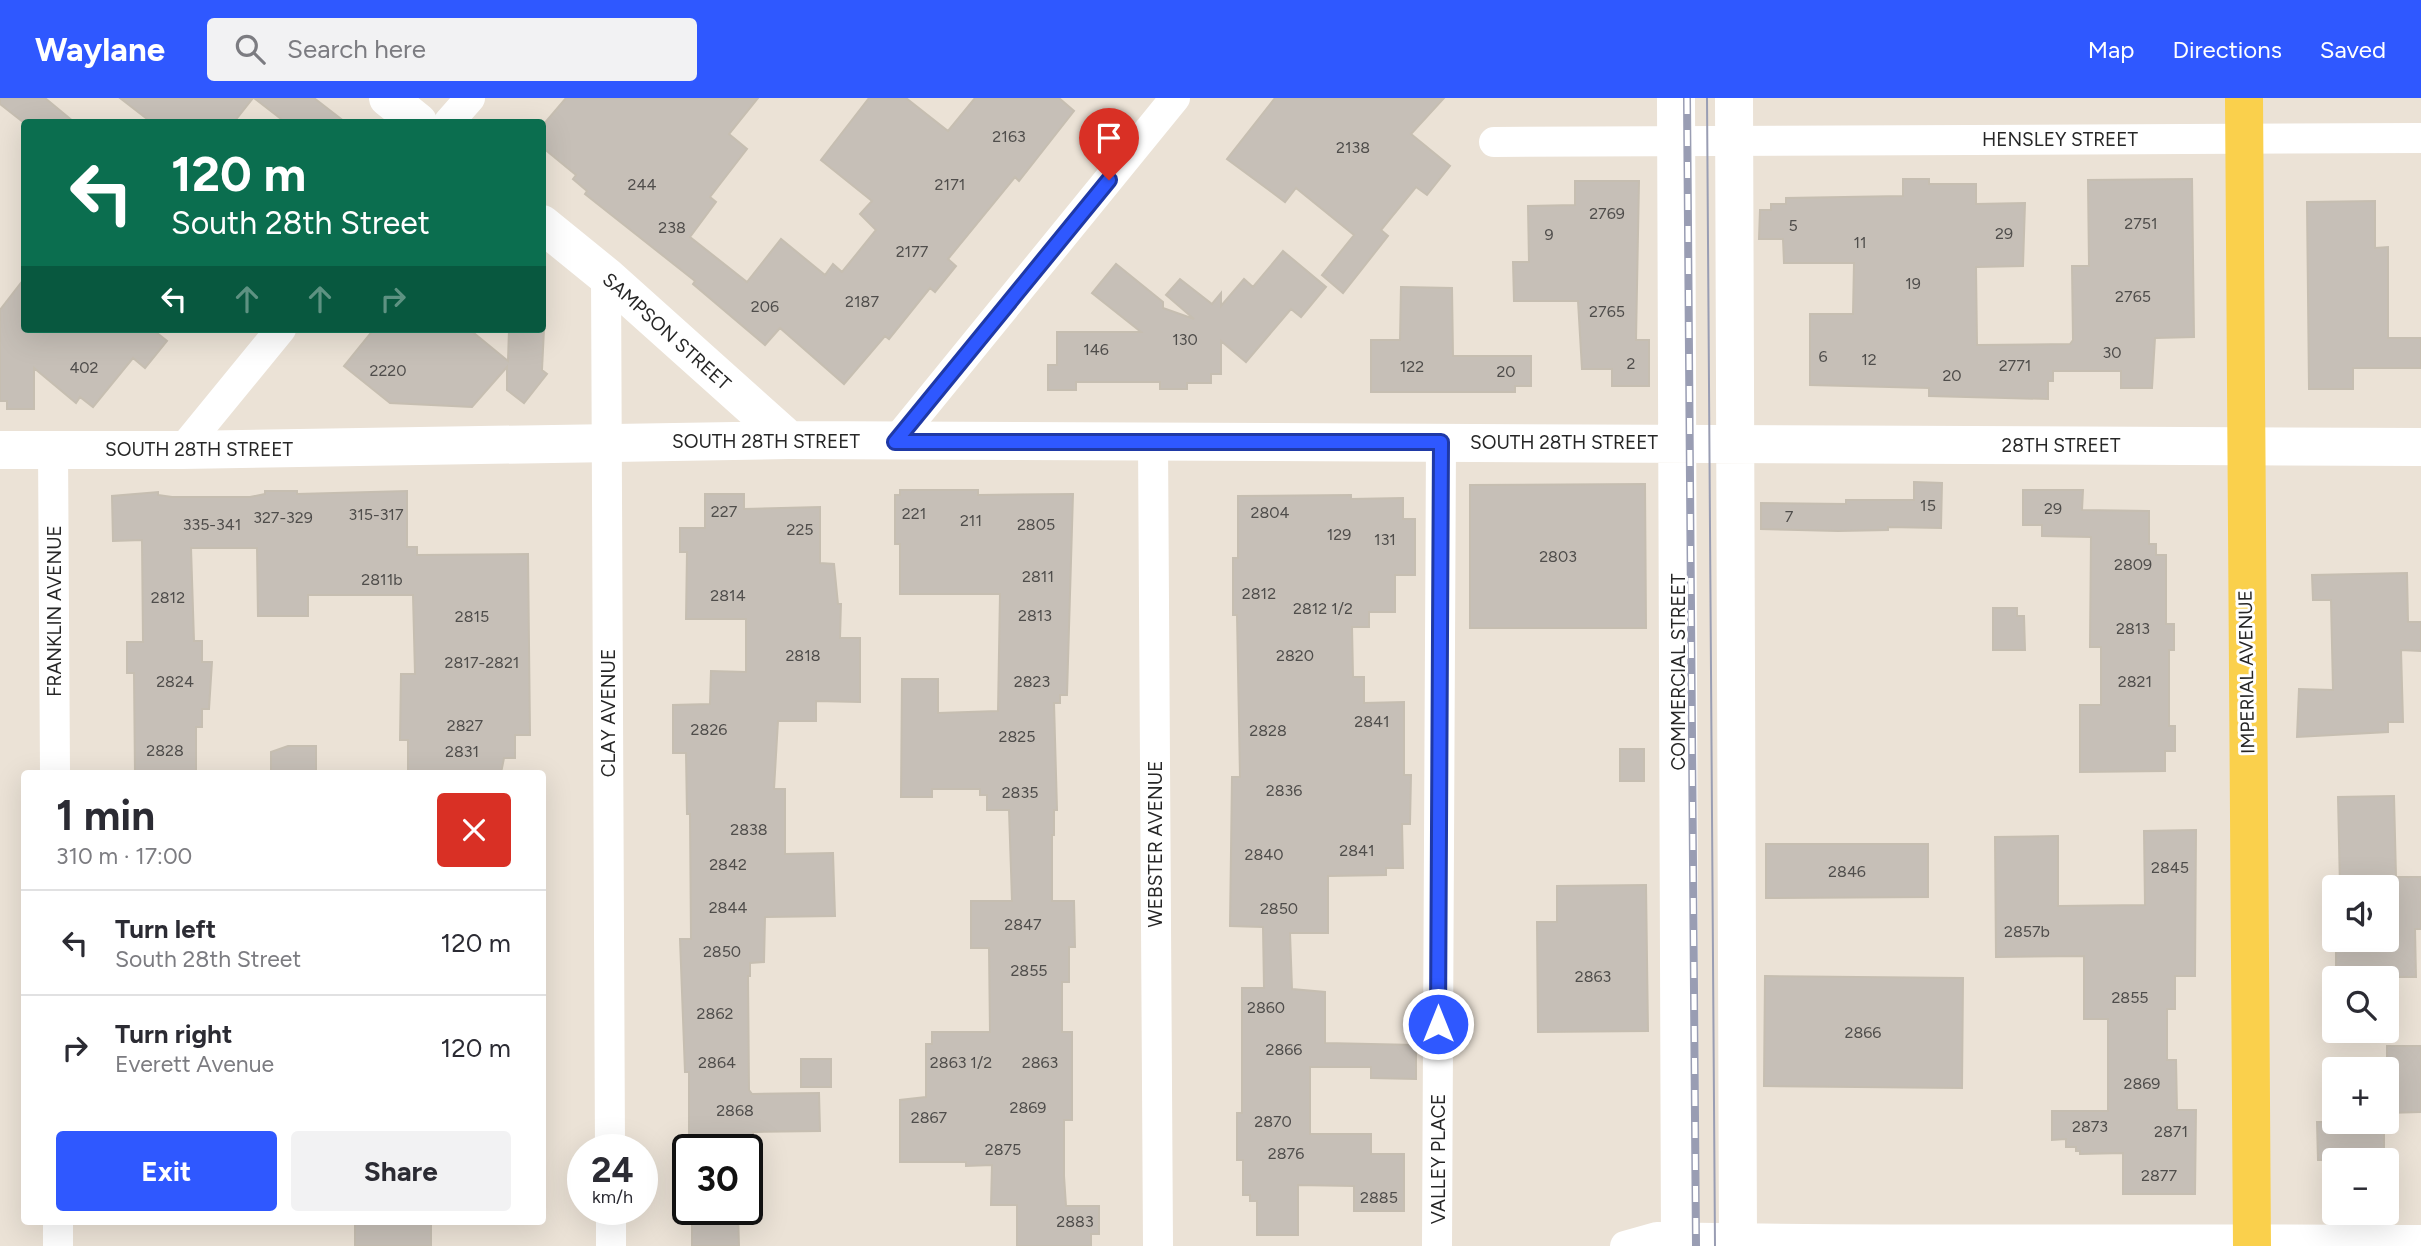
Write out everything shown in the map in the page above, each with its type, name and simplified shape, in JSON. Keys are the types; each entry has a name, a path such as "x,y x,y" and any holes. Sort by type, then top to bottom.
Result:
{"main road":[{"name":"IMPERIAL AVENUE","path":"2244,98 2244,447 2252,1242"}],"street":[{"path":"388,98 414,119"},
{"path":"452,119 470,98"},
{"path":"895,442 1175,98"},
{"name":"COMMERCIAL STREET","path":"1676,98 1704,140 1705,443 1680,1242"},
{"path":"1734,98 1704,140 1705,443 1738,1242"},
{"name":"HENSLEY STREET","path":"1494,142 2421,138"},
{"name":"SAMPSON STREET","path":"546,228 606,276 789,440"},
{"name":"CLAY AVENUE","path":"606,276 610,1134"},
{"path":"182,450 278,333"},
{"name":"SOUTH 28TH STREET","path":"0,450 182,450 789,440 1705,443"},
{"name":"WEBSTER AVENUE","path":"1153,441 1158,1246"},
{"name":"VALLEY PLACE","path":"1437,1246 1441,442"},
{"name":"28TH STREET","path":"1705,443 2421,447"},
{"name":"FRANKLIN AVENUE","path":"53,449 55,770"},
{"path":"58,1225 58,1246"},
{"path":"611,1225 611,1246"},
{"path":"1625,1246 1657,1237 1680,1242 2421,1240"}],"building":[{"path":"0,98 45,98 70,119 21,120 0,104"},
{"path":"120,98 253,98 236,119 147,119"},
{"path":"254,98 314,98 341,119 281,119"},
{"path":"566,98 758,98 729,134 747,149 710,197 716,202 690,237 747,282 781,239 825,275 833,264 842,272 876,230 860,214 872,201 821,160 869,98 906,98 948,131 975,98 1059,98 1074,111 1019,181 1015,177 948,259 956,266 935,292 930,288 889,339 885,336 844,384 780,328 765,345 693,284 695,281 585,194 587,191 573,179 576,175 546,150 546,121"},
{"path":"1275,98 1444,98 1411,134 1450,166 1427,195 1416,187 1381,230 1388,236 1343,293 1322,275 1354,235 1296,188 1285,202 1227,159"},
{"path":"1903,179 1929,179 1929,184 1976,184 1976,204 2025,203 2023,266 1976,267 1977,345 2070,344 2073,340 2072,266 2089,266 2088,180 2192,179 2194,337 2155,338 2152,388 2121,388 2121,371 2053,371 2053,381 2048,381 2048,399 1929,396 1929,388 1810,385 1810,314 1853,314 1854,263 1784,263 1783,239 1759,239 1760,210 1771,210 1771,204 1786,204 1786,198 1903,196"},
{"path":"1575,181 1639,181 1636,340 1649,340 1649,386 1612,386 1612,369 1582,369 1578,301 1514,301 1513,262 1529,262 1528,206 1575,205"},
{"path":"2375,201 2375,248 2388,247 2388,338 2421,338 2421,368 2353,368 2353,389 2309,389 2307,202"},
{"path":"1283,251 1326,287 1301,317 1291,309 1246,362 1221,341 1221,374 1211,374 1211,383 1187,383 1187,389 1160,389 1160,382 1076,382 1076,390 1048,390 1048,365 1057,365 1057,332 1141,332 1092,293 1116,264 1163,302 1163,308 1194,319 1166,295 1180,279 1212,304 1221,293 1221,306 1244,279 1253,287"},
{"path":"21,283 21,333 157,333 167,341 145,368 133,358 93,407 80,397 76,403 34,368 34,409 7,409 7,401 0,401 0,310"},
{"path":"1401,287 1452,288 1453,356 1531,356 1531,386 1515,386 1515,392 1371,392 1371,340 1400,340"},
{"path":"371,333 474,333 508,361 509,333 544,333 542,370 547,374 524,403 507,390 507,367 472,407 390,403 344,366"},
{"path":"1914,482 1942,483 1941,528 1888,527 1888,530 1838,531 1761,529 1761,503 1846,504 1846,500 1914,500"},
{"path":"1645,484 1646,628 1470,628 1470,485"},
{"path":"900,490 978,490 978,495 1073,494 1067,695 1060,695 1060,703 1054,703 1057,810 1054,810 1052,835 1052,901 1074,901 1075,947 1069,947 1069,982 1062,982 1062,1032 1072,1032 1072,1120 1064,1120 1064,1176 1066,1206 1099,1206 1099,1234 1091,1234 1091,1246 1017,1246 1017,1205 991,1205 992,1165 966,1166 966,1162 900,1162 900,1100 926,1097 926,1044 932,1044 932,1032 990,1032 989,948 971,948 971,901 1012,901 1009,810 987,810 987,795 980,795 980,789 932,789 932,797 901,797 902,679 938,679 938,713 998,711 1000,594 900,594 900,544 895,544 895,495 900,495"},
{"path":"2023,490 2083,490 2082,510 2149,511 2149,544 2156,544 2156,555 2166,555 2166,624 2174,624 2174,650 2169,650 2169,726 2175,726 2175,751 2165,751 2165,771 2080,772 2080,705 2101,705 2101,647 2090,647 2091,537 2042,536 2042,525 2023,525"},
{"path":"265,491 297,491 297,494 407,491 407,547 417,547 417,555 528,554 530,735 515,735 515,758 504,758 502,770 408,770 408,740 400,740 401,674 415,674 413,595 308,595 308,616 258,616 257,548 191,548 194,641 202,641 202,662 212,662 209,709 202,709 202,727 196,727 196,770 135,770 134,673 127,673 127,642 143,642 142,540 113,541 112,496 158,492 158,495 172,497 250,497 265,494"},
{"path":"705,494 744,494 744,509 820,507 820,563 834,564 838,604 841,604 840,638 860,638 860,702 816,701 816,721 778,721 774,789 785,789 785,854 833,853 835,916 765,917 764,962 750,963 748,976 749,1090 752,1094 819,1093 820,1131 689,1134 689,1072 685,1072 680,939 691,939 690,814 687,814 686,753 673,753 673,705 710,704 711,671 746,672 746,619 686,619 687,552 680,552 680,528 705,528"},
{"path":"1351,495 1351,499 1403,498 1403,519 1415,519 1415,575 1395,575 1395,612 1369,612 1369,627 1352,627 1353,677 1364,677 1364,703 1404,702 1404,775 1411,775 1410,824 1402,824 1403,868 1386,868 1386,875 1328,876 1328,933 1290,933 1292,989 1325,992 1325,1043 1416,1045 1416,1079 1371,1078 1371,1067 1310,1067 1310,1134 1371,1134 1371,1154 1404,1154 1404,1211 1354,1211 1354,1186 1298,1185 1298,1235 1257,1235 1257,1201 1250,1201 1250,1195 1243,1195 1243,1160 1237,1160 1237,1113 1242,1113 1242,988 1264,988 1263,927 1230,926 1232,777 1240,777 1237,615 1233,615 1233,558 1238,558 1238,496"},
{"path":"2407,573 2408,622 2421,622 2421,651 2401,650 2403,722 2388,722 2388,732 2297,737 2299,689 2333,690 2331,600 2313,600 2312,575"},
{"path":"1993,608 2017,608 2017,616 2024,616 2025,650 1993,650"},
{"path":"288,746 316,746 316,770 271,770 271,752"},
{"path":"1620,749 1644,749 1644,781 1620,781"},
{"path":"2394,796 2396,875 2340,875 2338,797"},
{"path":"2196,830 2195,976 2175,976 2175,1009 2167,1009 2167,1060 2176,1060 2177,1110 2196,1110 2195,1194 2123,1194 2123,1153 2080,1154 2076,1147 2066,1147 2066,1139 2052,1140 2052,1111 2108,1111 2108,1019 2084,1019 2084,956 1996,957 1995,837 2058,836 2058,906 2145,905 2144,831"},
{"path":"1766,844 1928,844 1928,897 1766,898"},
{"path":"2399,877 2421,877 2421,929 2415,929 2416,977 2399,977 2399,966 2336,966 2336,952 2399,952"},
{"path":"1646,885 1648,1031 1538,1032 1537,922 1557,922 1557,886"},
{"path":"1765,976 1963,978 1962,1088 1764,1086"},
{"path":"2387,1046 2421,1046 2421,1112 2399,1113 2399,1057 2387,1057"},
{"path":"801,1059 831,1059 831,1087 801,1087"},
{"path":"2317,1122 2322,1122 2322,1134 2384,1134 2384,1148 2322,1148 2322,1160 2318,1160"},
{"path":"355,1225 431,1225 431,1246 355,1246"},
{"path":"692,1225 738,1225 739,1246 692,1246"}],"tram line":[{"path":"1707,98 1715,1246"}],"railway":[{"path":"1687,98 1696,1246"}],"route":[{"path":"1109,180 895,442 1441,442 1438,1024"}]}
